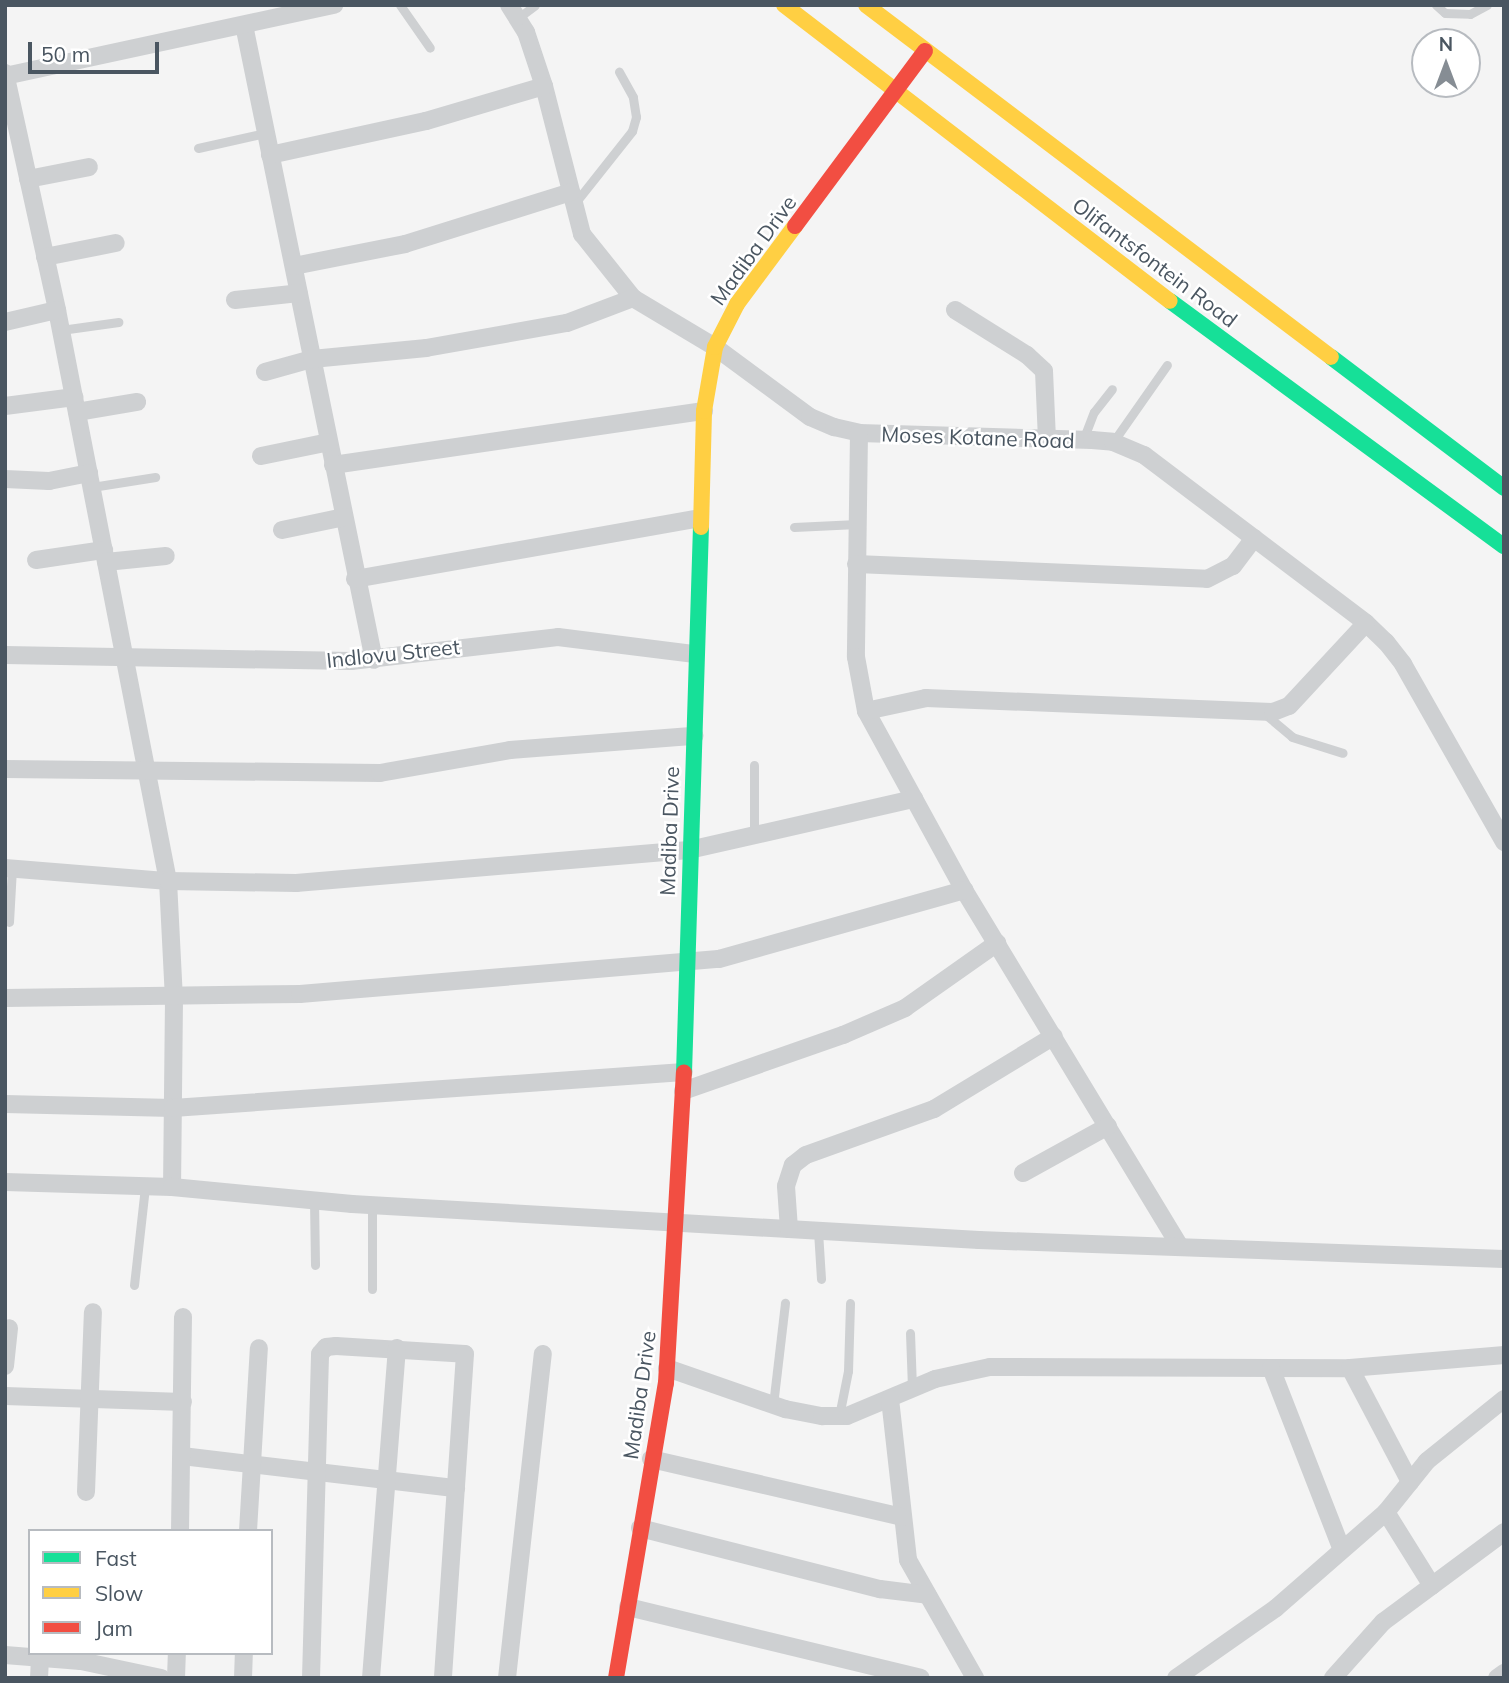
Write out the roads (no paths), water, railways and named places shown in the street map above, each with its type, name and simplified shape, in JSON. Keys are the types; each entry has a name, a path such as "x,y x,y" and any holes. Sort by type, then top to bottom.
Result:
{"street":[{"path":"172,1188 174,999 168,881 57,310 5,75 334,5"},
{"name":"Olifantsfontein Road","path":"785,5 1131,272 1504,546"},
{"name":"Olifantsfontein Road","path":"866,5 1504,488"},
{"name":"Moses Kotane Road","path":"513,12 544,86 582,234 633,298 715,347 810,417 859,433 1113,442 1144,455 1366,623 1403,664 1504,842"},
{"path":"244,25 355,579 374,660"},
{"name":"Madiba Drive","path":"616,1678 667,1368 684,1072 704,411 715,347 737,304 898,91 925,51"},
{"path":"270,155 426,121 544,86"},
{"path":"28,179 89,167"},
{"path":"294,266 404,244 573,198"},
{"path":"45,257 117,243"},
{"path":"235,300 299,293"},
{"path":"265,372 312,359 426,348 567,323 633,298"},
{"path":"5,322 57,310"},
{"path":"956,310 1027,355 1044,372 1047,439"},
{"path":"5,406 137,402"},
{"path":"334,465 704,411"},
{"path":"859,433 856,657 866,711 964,890 1180,1247"},
{"path":"261,456 329,442"},
{"path":"5,480 90,480"},
{"path":"282,530 344,517"},
{"path":"355,579 700,518"},
{"path":"856,564 1207,579 1233,566 1254,538"},
{"path":"36,560 166,556"},
{"path":"866,711 926,698 1264,713 1289,706 1366,623"},
{"name":"Indlovu Street","path":"5,655 374,660 558,637 695,654"},
{"path":"5,768 146,772 380,773 510,750 694,736"},
{"path":"9,868 168,881 296,883 689,850 914,799"},
{"path":"5,998 174,999 385,988 687,961 767,949 964,890"},
{"path":"683,1091 843,1035 905,1008 997,943"},
{"path":"789,1229 786,1186 793,1165 806,1155 934,1109 1054,1036"},
{"path":"5,1104 173,1108 684,1072"},
{"path":"1023,1173 1108,1126"},
{"path":"5,1182 172,1188 372,1205 818,1231 1504,1259"},
{"path":"86,1492 86,1401 93,1312"},
{"path":"180,1529 183,1317"},
{"path":"5,1366 9,1328"},
{"path":"311,1678 320,1354 336,1346 465,1354 443,1678"},
{"path":"248,1529 259,1348"},
{"path":"371,1678 397,1348"},
{"path":"507,1678 542,1354"},
{"path":"667,1368 772,1405 802,1413 839,1416 890,1399 912,1388 990,1367 1350,1368 1504,1355"},
{"path":"1271,1368 1342,1550"},
{"path":"1350,1368 1409,1482"},
{"path":"5,1396 86,1401 183,1402"},
{"path":"890,1399 908,1560 975,1678"},
{"path":"1176,1678 1276,1608 1386,1512 1427,1461 1504,1399"},
{"path":"182,1456 316,1474 456,1488"},
{"path":"651,1458 902,1517"},
{"path":"1386,1512 1432,1586"},
{"path":"640,1528 880,1589 928,1595"},
{"path":"1333,1678 1383,1622 1504,1532"},
{"path":"628,1608 921,1678"},
{"path":"176,1678 177,1655"},
{"path":"243,1678 244,1655"},
{"path":"5,1656 97,1663 161,1678"},
{"path":"39,1678 40,1657"},
{"path":"1497,1678 1504,1673"}],"lane":[{"path":"400,5 430,48"},
{"path":"513,12 535,5"},
{"path":"1436,5 1446,13 1471,14 1487,5"},
{"path":"573,198 632,131 636,117 633,97 619,72"},
{"path":"198,148 265,132"},
{"path":"61,330 118,321"},
{"path":"1113,442 1167,365"},
{"path":"1083,440 1094,412 1112,389"},
{"path":"90,480 155,477"},
{"path":"794,527 857,524"},
{"path":"1264,713 1292,737 1343,753"},
{"path":"754,765 754,837"},
{"path":"9,868 9,922"},
{"path":"134,1285 145,1187"},
{"path":"314,1200 315,1265"},
{"path":"372,1205 372,1289"},
{"path":"818,1231 821,1279"},
{"path":"772,1405 785,1303"},
{"path":"839,1416 848,1371 850,1303"},
{"path":"910,1333 912,1388"}]}
